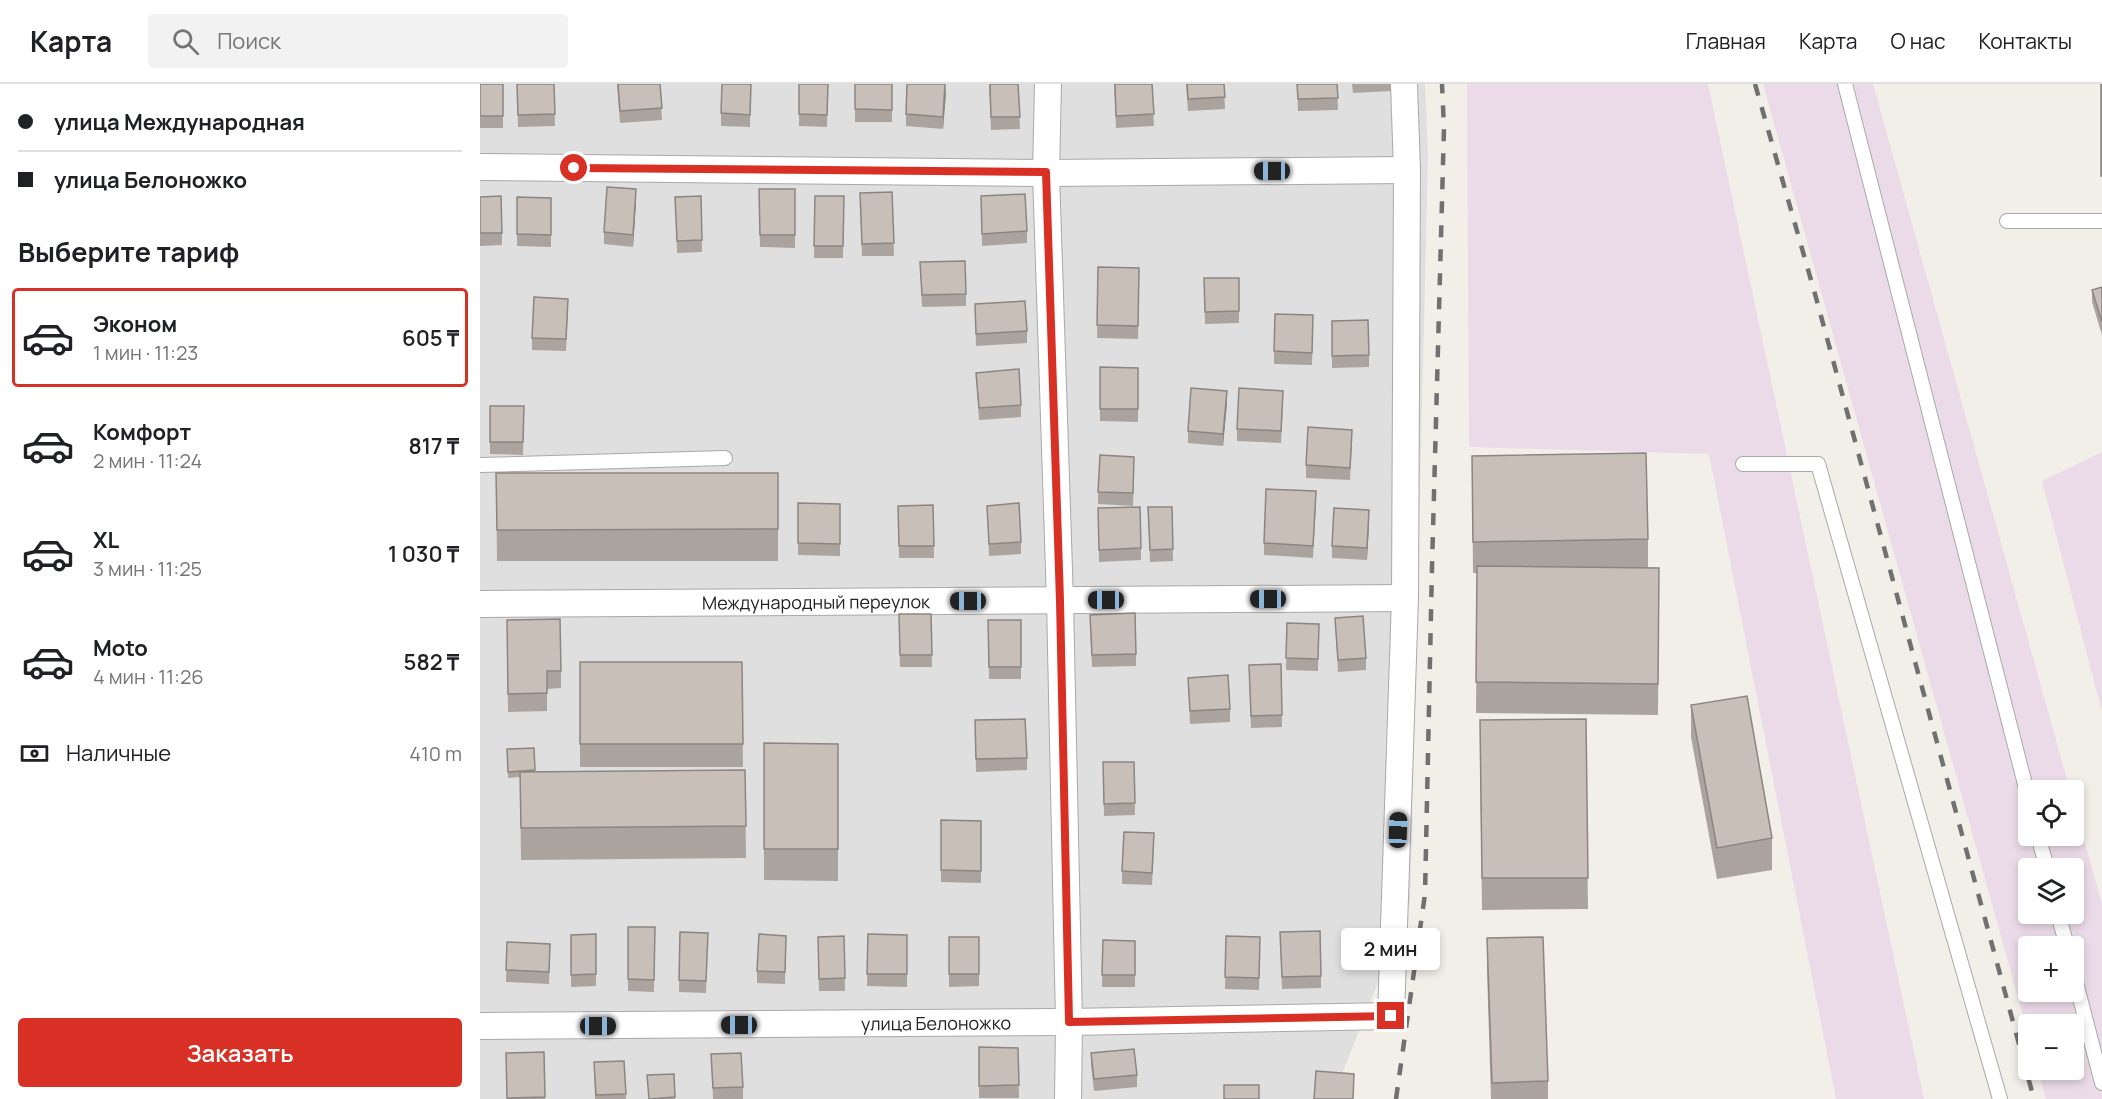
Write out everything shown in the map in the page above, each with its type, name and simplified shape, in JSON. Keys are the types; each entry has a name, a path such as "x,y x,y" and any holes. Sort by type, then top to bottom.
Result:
{"street":[{"path":"1048,84 1046,172 1060,601 1069,1022 1068,1099"},
{"path":"1404,84 1407,170 1406,598"},
{"path":"480,166 1046,172 1407,170"},
{"name":"Международный переулок","path":"480,604 1406,598"},
{"name":"улица Белоножко","path":"480,1026 1069,1022 1391,1016 1406,598"}],"lane":[{"path":"1845,84 2024,780"},
{"path":"2007,221 2102,221"},
{"path":"480,465 725,458"},
{"path":"1743,464 1818,464 2000,1099"},
{"path":"2081,1002 2102,1083"}],"shaded area":[{"path":"480,84 1425,84 1428,155 1410,902 1332,1099 480,1099"},
{"path":"1467,84 1708,84 1924,1099 1836,1099 1709,454 1469,447"},
{"path":"1763,84 1873,84 2067,780 2018,780 2018,846 2084,846 2084,839 2102,904 2102,1099 2046,1099 2041,1080 2084,1080 2084,1014 2023,1014 2019,1002 2084,1002 2084,936 2018,936 2018,997"},
{"path":"2102,452 2102,712 2042,481"}],"building":[{"path":"480,84 503,84 503,116 480,116"},
{"path":"517,84 554,84 555,114 518,115"},
{"path":"618,84 660,84 662,108 620,111"},
{"path":"722,84 751,84 750,115 721,113"},
{"path":"799,84 828,84 827,115 799,114"},
{"path":"855,84 892,84 892,110 855,109"},
{"path":"907,84 945,84 943,117 906,114"},
{"path":"990,84 1018,84 1020,117 991,117"},
{"path":"1115,84 1152,84 1154,114 1116,116"},
{"path":"1187,84 1224,84 1225,97 1188,99"},
{"path":"1297,84 1337,84 1338,98 1298,99"},
{"path":"2102,84 2102,176 2101,176"},
{"path":"607,187 636,189 633,235 604,232"},
{"path":"759,189 795,189 795,235 760,235"},
{"path":"892,192 894,243 862,244 860,193"},
{"path":"1025,194 1027,231 982,234 981,196"},
{"path":"501,196 502,233 480,233 480,197"},
{"path":"701,196 702,240 677,241 675,197"},
{"path":"815,196 844,196 843,246 814,246"},
{"path":"517,197 551,198 551,235 517,234"},
{"path":"965,261 966,294 922,295 920,262"},
{"path":"1098,267 1139,268 1138,326 1097,325"},
{"path":"1204,278 1239,278 1239,311 1205,312"},
{"path":"2102,287 2102,322 2092,290"},
{"path":"534,297 568,299 566,339 532,338"},
{"path":"1025,301 1027,331 976,334 975,304"},
{"path":"1275,314 1313,315 1312,353 1274,351"},
{"path":"1368,320 1369,355 1332,356 1332,321"},
{"path":"1100,367 1138,368 1138,409 1100,409"},
{"path":"1019,369 1021,405 979,408 976,373"},
{"path":"1191,388 1227,391 1223,434 1188,431"},
{"path":"1239,388 1283,391 1281,431 1237,429"},
{"path":"490,406 524,406 523,442 490,442"},
{"path":"1308,427 1352,430 1350,468 1306,465"},
{"path":"1646,453 1648,539 1473,542 1472,456"},
{"path":"1100,455 1134,457 1133,493 1098,492"},
{"path":"496,473 778,473 778,529 497,530"},
{"path":"1266,489 1316,491 1313,546 1264,543"},
{"path":"798,503 840,504 840,544 798,543"},
{"path":"1019,503 1021,542 989,544 987,506"},
{"path":"933,505 934,546 899,546 898,506"},
{"path":"1140,507 1141,548 1099,550 1098,508"},
{"path":"1148,507 1172,507 1173,549 1150,550"},
{"path":"1334,508 1369,510 1367,548 1332,546"},
{"path":"1477,566 1659,568 1658,684 1476,682"},
{"path":"1135,613 1136,654 1092,655 1090,615"},
{"path":"899,614 931,614 932,655 900,655"},
{"path":"1363,616 1366,658 1338,660 1335,618"},
{"path":"560,619 561,671 547,671 547,693 508,694 507,620"},
{"path":"988,620 1021,620 1021,667 989,667"},
{"path":"1287,623 1319,624 1318,659 1286,658"},
{"path":"580,662 742,662 743,744 580,744"},
{"path":"1281,664 1282,715 1251,716 1249,665"},
{"path":"1228,675 1230,709 1190,711 1188,678"},
{"path":"1747,696 1772,838 1717,848 1691,705"},
{"path":"1025,719 1027,758 976,759 975,720"},
{"path":"1586,719 1588,878 1482,878 1480,720"},
{"path":"764,743 838,744 838,849 764,849"},
{"path":"534,748 535,770 508,772 507,749"},
{"path":"1103,762 1134,762 1135,803 1104,804"},
{"path":"745,770 746,826 521,828 520,772"},
{"path":"941,820 981,821 981,871 941,870"},
{"path":"1124,832 1154,833 1152,873 1122,871"},
{"path":"628,927 655,927 654,980 628,979"},
{"path":"1320,931 1321,976 1282,977 1280,932"},
{"path":"680,932 708,933 706,981 679,980"},
{"path":"596,934 596,974 571,975 571,935"},
{"path":"759,934 786,936 785,972 757,971"},
{"path":"868,934 907,935 907,974 867,974"},
{"path":"844,936 845,978 819,979 818,937"},
{"path":"1226,936 1260,937 1259,978 1225,977"},
{"path":"949,937 979,937 979,974 949,974"},
{"path":"1543,937 1548,1081 1492,1083 1487,938"},
{"path":"1103,940 1135,941 1135,975 1102,975"},
{"path":"507,942 550,944 549,972 506,970"},
{"path":"979,1047 1018,1048 1019,1085 979,1086"},
{"path":"1134,1049 1137,1075 1094,1079 1091,1053"},
{"path":"544,1052 545,1097 507,1098 506,1053"},
{"path":"741,1053 743,1087 713,1088 711,1054"},
{"path":"624,1061 626,1094 596,1095 594,1062"},
{"path":"1316,1071 1354,1074 1353,1099 1314,1099"},
{"path":"674,1074 675,1097 649,1099 647,1075"},
{"path":"1224,1085 1259,1085 1259,1099 1224,1099"}],"railway":[{"path":"1396,1099 1425,894 1444,128 1442,84"},
{"path":"1755,84 1815,294 2034,1099"}],"route":[{"path":"574,168 1046,172 1060,601 1069,1022 1391,1016"}]}
